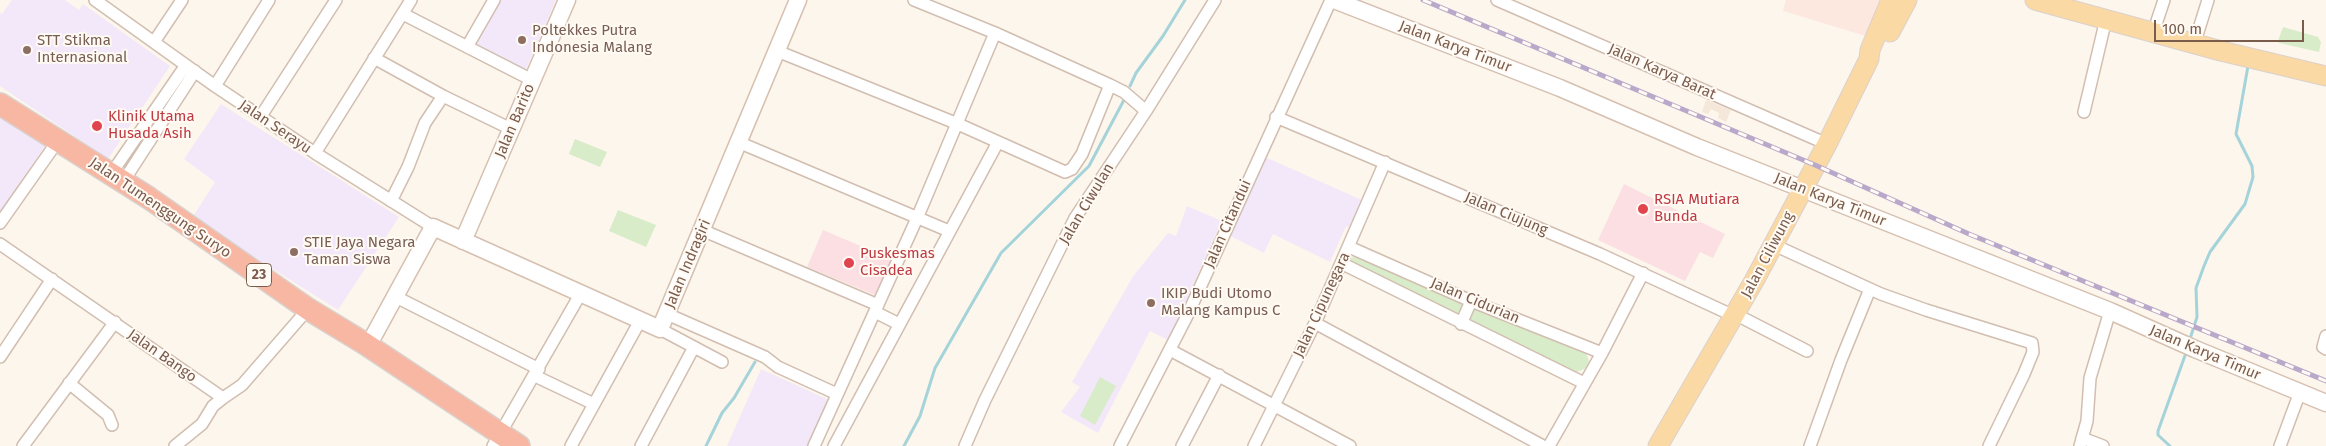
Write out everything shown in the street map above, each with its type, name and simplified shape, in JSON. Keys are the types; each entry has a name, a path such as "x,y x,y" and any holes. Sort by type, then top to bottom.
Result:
{"highway":[{"name":"Jalan Tumenggung Suryo","path":"0,104 57,142 117,178 308,309 368,346 497,439 518,446"}],"main road":[{"name":"Jalan Ciliwung","path":"1658,446 1774,244 1827,144 1869,59 1870,50 1891,0"},
{"name":"Jalan Ciliwung","path":"1869,59 1877,56 1907,0"},
{"path":"2035,0 2221,51 2326,76"},
{"path":"2078,0 2326,65"}],"street":[{"name":"Jalan Serayu","path":"96,0 215,86 315,154 433,227 463,241"},
{"path":"154,42 182,0"},
{"path":"215,86 269,0"},
{"path":"261,116 336,0"},
{"path":"315,154 412,0"},
{"path":"468,47 494,0"},
{"name":"Jalan Barito","path":"463,241 567,0"},
{"name":"Jalan Indragiri","path":"463,241 660,329 798,0"},
{"path":"914,0 995,33 1110,85 1124,92 1146,111"},
{"name":"Jalan Ciwulan","path":"965,446 985,400 1075,218 1146,111 1215,0"},
{"name":"Jalan Citandui","path":"1120,446 1170,350 1276,117 1332,0"},
{"name":"Jalan Karya Timur","path":"1332,0 1560,88 1802,190 2110,311 2187,346 2326,403"},
{"name":"Jalan Karya Barat","path":"1498,0 1827,144"},
{"path":"2157,21 2164,0"},
{"path":"2198,32 2208,0"},
{"path":"403,14 532,80"},
{"path":"2084,112 2106,19"},
{"path":"814,446 918,216 995,33"},
{"path":"777,51 958,124 1065,172 1072,169 1082,154 1110,85"},
{"path":"374,58 443,96 511,129"},
{"path":"117,178 190,68"},
{"path":"391,201 408,167 425,123 443,96"},
{"name":"Jalan Ciujung","path":"1276,117 1643,273 1807,351"},
{"path":"0,223 57,142"},
{"path":"738,142 918,216 949,231"},
{"path":"834,446 898,324 998,142"},
{"name":"Jalan Cipunegara","path":"1254,446 1276,405 1315,322 1385,162"},
{"path":"368,346 433,227"},
{"path":"702,230 876,309 898,324"},
{"name":"Jalan Bango","path":"0,244 223,398"},
{"path":"1774,244 1870,289 1926,310 2032,343 2033,352 2024,374 1989,446"},
{"name":"Jalan Cidurian","path":"1349,247 1471,301 1602,353"},
{"name":"Jalan Cidurian","path":"1341,263 1584,384"},
{"path":"1549,446 1602,353 1643,273"},
{"path":"0,357 52,279"},
{"path":"1810,446 1841,360 1870,289"},
{"path":"497,439 581,293"},
{"path":"396,297 594,404"},
{"path":"1461,324 1471,301"},
{"path":"175,446 202,424 213,406 242,385 308,309"},
{"path":"2104,446 2081,442 2087,421 2090,378 2110,311"},
{"path":"667,314 765,357 778,367 837,394"},
{"path":"571,446 641,319"},
{"path":"23,446 115,322"},
{"path":"1315,322 1543,446"},
{"path":"660,329 722,362"},
{"path":"641,446 694,347"},
{"path":"1170,350 1350,446"},
{"path":"1182,446 1219,375"},
{"path":"68,383 108,415 112,425"},
{"path":"2280,446 2300,392"}],"shaded area":[{"path":"12,0 65,0 79,10 83,4 170,66 108,159 0,86 0,13 2,14"},
{"path":"499,0 556,0 525,72 477,48 475,40"},
{"path":"1786,0 1881,0 1869,37 1783,11"},
{"path":"1706,100 1731,110 1726,122 1718,118 1719,113 1711,109 1708,114 1702,112"},
{"path":"221,104 399,217 338,310 192,218 215,182 184,159"},
{"path":"0,116 45,146 0,213"},
{"path":"1265,157 1362,200 1350,228 1346,226 1330,262 1273,234 1264,253 1230,236"},
{"name":"RSIA Mutiara Bunda","path":"1624,184 1725,234 1713,258 1700,252 1685,281 1598,240"},
{"name":"IKIP Budi Utomo Malang Kampus C","path":"1187,206 1222,221 1168,340 1150,331 1098,433 1061,412 1080,387 1072,382 1134,275 1168,233 1176,236"},
{"name":"Puskesmas Cisadea","path":"823,230 891,259 875,295 807,267"},
{"path":"761,369 829,400 808,446 727,446"}],"green space":[{"path":"2283,27 2318,37 2321,42 2319,52 2279,43"},
{"path":"575,139 607,152 600,167 569,154"},
{"path":"618,210 656,225 646,247 609,231"},
{"path":"1354,257 1462,301 1464,303 1460,315 1353,263 1350,258"},
{"path":"1478,307 1586,353 1589,361 1586,368 1577,372 1470,322 1469,318 1473,309"},
{"path":"1100,377 1116,386 1095,425 1080,416"}],"waterway":[{"path":"1130,86 1136,73 1163,36 1185,0"},
{"path":"2189,342 2197,317 2196,288 2204,266 2210,252 2245,204 2253,177 2252,166 2236,134 2248,66"},
{"path":"904,446 920,416 935,368 1001,253 1089,166 1125,98"},
{"path":"2170,446 2158,435 2158,431 2187,350"},
{"path":"706,446 722,413 734,398 755,362"}],"railway":[{"path":"1423,0 1815,165 1969,234 2326,381"}],"place":[{"name":"Poltekkes Putra Indonesia Malang","path":"522,40"},
{"name":"STT Stikma Internasional","path":"27,50"},
{"name":"Klinik Utama Husada Asih","path":"97,126"},
{"name":"RSIA Mutiara Bunda","path":"1643,209"},
{"name":"STIE Jaya Negara Taman Siswa","path":"294,252"},
{"name":"Puskesmas Cisadea","path":"849,263"},
{"name":"IKIP Budi Utomo Malang Kampus C","path":"1151,303"}]}
